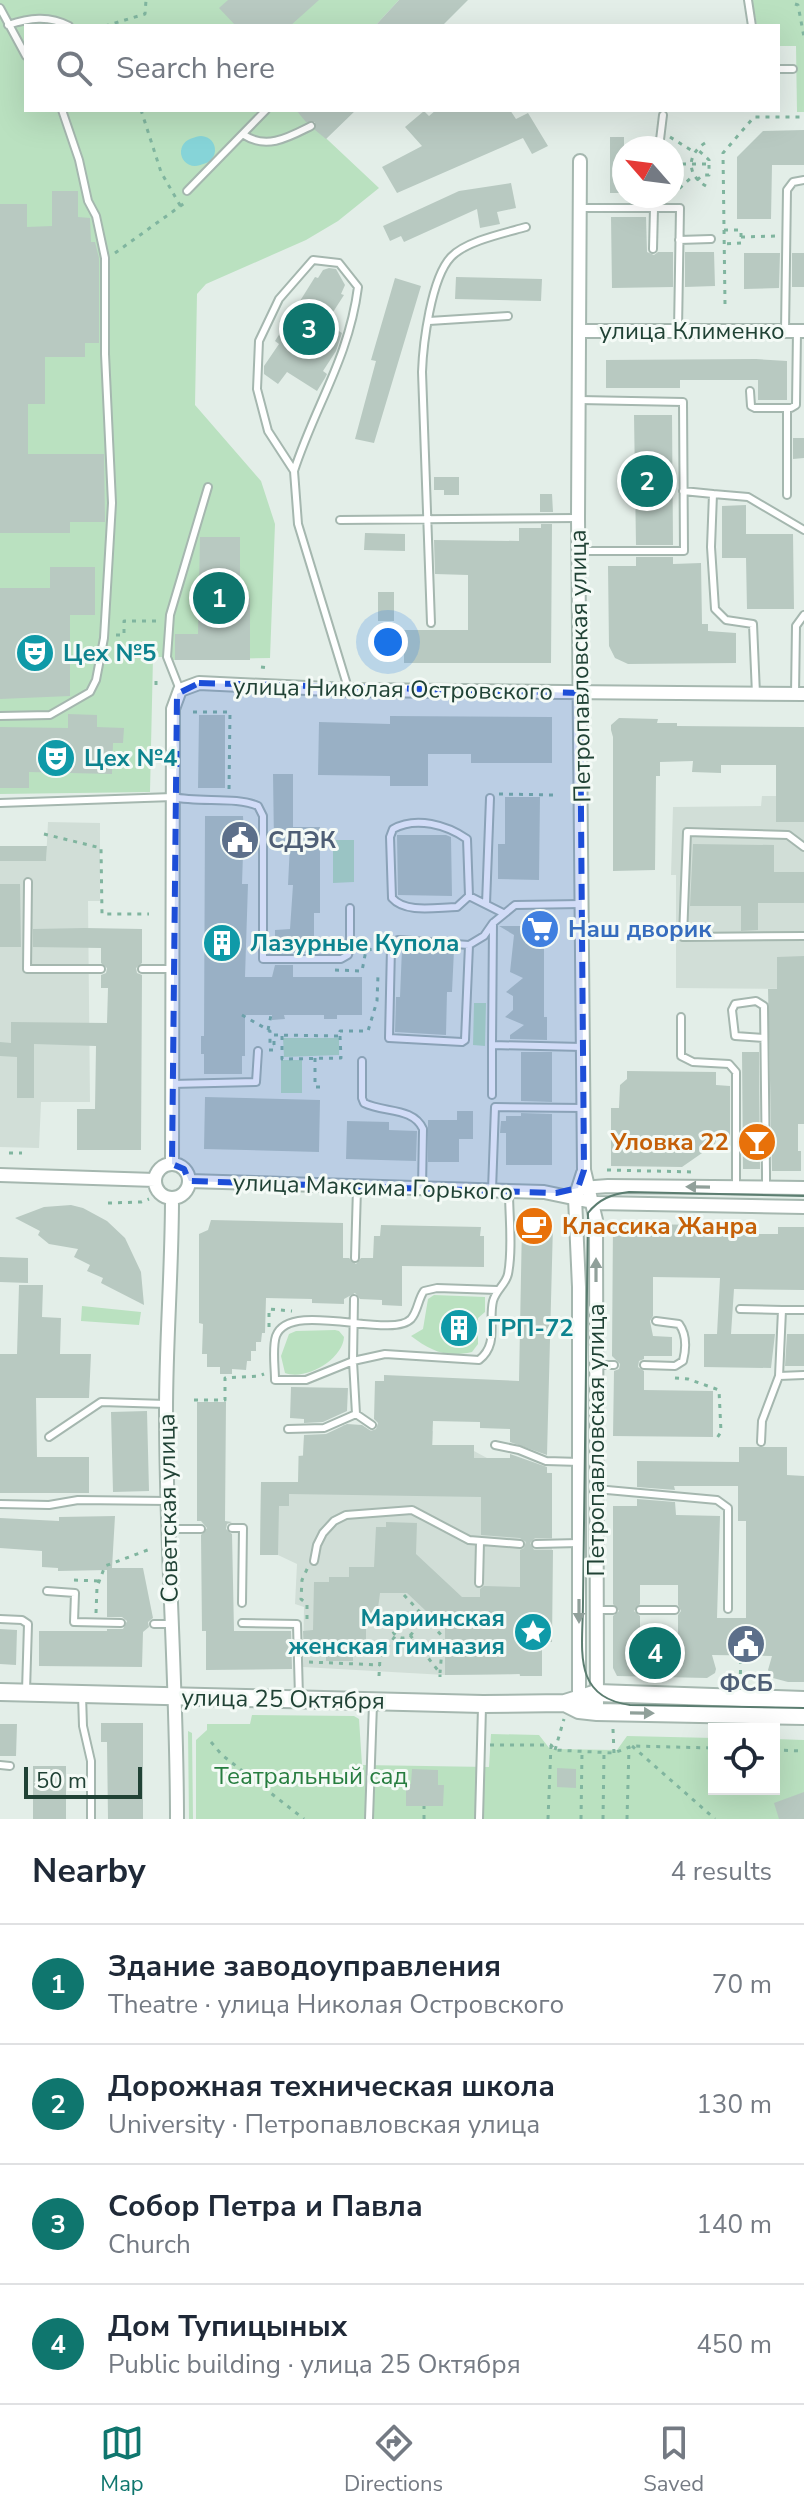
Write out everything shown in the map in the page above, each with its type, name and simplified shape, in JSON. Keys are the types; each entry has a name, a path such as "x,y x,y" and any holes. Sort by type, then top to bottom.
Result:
{"street":[{"name":"Петропавловская улица","path":"572,1707 579,1543 580,1191 584,1170 578,518 580,161"},
{"name":"улица Клименко","path":"579,331 795,331"},
{"name":"улица Николая Островского","path":"179,692 199,683 349,690 800,694"},
{"path":"172,1164 173,709 179,692"},
{"path":"172,1164 184,1169 189,1181 182,1195 172,1198 158,1190 155,1180 163,1167 172,1164"},
{"path":"0,1175 155,1180"},
{"name":"улица Максима Горького","path":"189,1181 556,1193 804,1188"},
{"name":"улица Максима Горького","path":"580,1191 591,1202 804,1207"},
{"name":"Советская улица","path":"172,1198 166,1404 177,1819"},
{"name":"Петропавловская улица","path":"591,1202 596,1220 597,1712"},
{"name":"улица 25 Октября","path":"0,1692 483,1704 572,1707 597,1712 804,1716"},
{"name":"улица 25 Октября","path":"572,1707 597,1693 804,1700"}],"lane":[{"path":"748,0 752,24"},
{"path":"0,8 24,53"},
{"path":"8,25 38,18 56,19 65,24"},
{"path":"780,69 793,69"},
{"path":"0,716 50,715 90,692 96,680 104,638 112,503 105,354 105,258 96,216 88,201 79,160 63,112"},
{"path":"187,191 264,112"},
{"path":"660,136 663,115"},
{"path":"244,135 255,142 278,142 311,126"},
{"path":"750,391 751,406 787,408 796,405 795,331 786,236 787,190 793,182 804,180"},
{"path":"580,208 612,208"},
{"path":"653,249 657,208"},
{"path":"678,331 680,208"},
{"path":"431,623 422,372 429,321 444,266 453,254 491,236 526,227"},
{"path":"679,240 711,239"},
{"path":"294,471 268,431 257,389 259,341 279,299 313,260 339,263 358,287 354,322 338,368 305,437 294,471 298,524 349,690"},
{"path":"429,321 508,316"},
{"path":"579,400 683,402 684,551 579,551"},
{"path":"787,408 787,495"},
{"path":"179,692 167,657 170,621 208,487"},
{"path":"683,491 748,497 804,530"},
{"path":"713,494 711,547 715,609 726,620 753,624 756,694"},
{"path":"340,520 578,518"},
{"path":"800,694 796,626 804,615"},
{"path":"0,803 173,797 194,801 248,801 258,806 263,816 263,959 341,959 348,955 350,908"},
{"path":"486,904 490,798"},
{"path":"401,824 440,824 467,839 469,896 457,907 404,907 396,903 392,898 390,837 393,829 401,824"},
{"path":"804,847 788,835 687,832 683,937 804,936"},
{"path":"28,882 27,969 101,969"},
{"path":"469,896 503,913"},
{"path":"469,945 465,1040 389,1038 391,947 394,942 469,945 484,936 503,913 515,905 582,904"},
{"path":"492,1095 493,923"},
{"path":"142,969 172,969"},
{"path":"764,1038 735,1036 732,1010 738,1002 756,1001 764,1006 766,1187"},
{"path":"681,1017 681,1056 693,1062 729,1064 736,1072 736,1187"},
{"path":"492,1045 583,1047"},
{"path":"172,1084 256,1082 258,1051"},
{"path":"362,1061 364,1103 411,1115 423,1129 422,1189"},
{"path":"492,1190 495,1107 584,1108"},
{"path":"355,1258 357,1188"},
{"path":"497,1290 437,1288 424,1291 410,1320 401,1325 290,1321 282,1326 276,1337 275,1380 306,1380 353,1361 385,1354 479,1360 488,1353 492,1345 493,1303 497,1290 508,1277 509,1191"},
{"path":"354,1299 356,1414"},
{"path":"740,1309 804,1310"},
{"path":"761,1442 762,1421 779,1376 782,1310"},
{"path":"648,1365 675,1366 683,1361 686,1349 679,1324 656,1321"},
{"path":"596,1365 614,1365"},
{"path":"779,1376 804,1375"},
{"path":"49,1437 101,1402 166,1404"},
{"path":"356,1414 372,1425"},
{"path":"288,1429 324,1428 356,1414"},
{"path":"495,1445 519,1450 546,1461 580,1462"},
{"path":"596,1489 723,1502 728,1508 728,1609"},
{"path":"0,1504 49,1505 78,1500 168,1501"},
{"path":"314,1561 323,1533 334,1521 346,1515 412,1510 456,1534 480,1542 520,1544"},
{"path":"232,1528 243,1528 242,1603"},
{"path":"168,1529 201,1529"},
{"path":"479,1583 480,1542"},
{"path":"536,1544 579,1543"},
{"path":"47,1591 75,1593 74,1622 121,1623"},
{"path":"597,1610 613,1610"},
{"path":"640,1610 675,1610"},
{"path":"0,1619 22,1620 28,1624 26,1693"},
{"path":"242,1623 297,1624 299,1699"},
{"path":"154,1624 170,1624"},
{"path":"82,1695 83,1726 91,1761 91,1819"},
{"path":"369,1819 373,1701"},
{"path":"479,1819 483,1704"},
{"path":"0,1765 10,1766"}],"path":[{"path":"112,24 145,14 146,0"},
{"path":"795,4 798,5 804,37"},
{"path":"142,112 161,172 181,207"},
{"path":"725,304 723,153 754,117 804,117"},
{"path":"661,130 709,160 709,175 696,178 684,186"},
{"path":"705,143 695,151 690,164 696,178 706,186"},
{"path":"684,164 709,164"},
{"path":"105,258 186,204 187,191"},
{"path":"724,230 741,230 741,243 724,244"},
{"path":"741,237 786,236"},
{"path":"124,635 124,621 156,622"},
{"path":"261,667 270,668"},
{"path":"193,712 230,712 229,793"},
{"path":"490,798 500,794 556,795"},
{"path":"44,834 101,848 102,914 149,914"},
{"path":"282,1036 282,1059 341,1058 340,1031 368,1031 377,1001 379,949 366,950 363,969"},
{"path":"242,1015 268,1030"},
{"path":"271,1015 268,1030 270,1045 274,1047 274,1035 340,1036"},
{"path":"315,1058 315,1087 325,1087"},
{"path":"9,1153 22,1153"},
{"path":"108,1203 149,1199"},
{"path":"648,1365 654,1376 688,1379 719,1390 721,1432 715,1441"},
{"path":"96,1622 99,1581 105,1566 153,1548"},
{"path":"307,1618 307,1604 301,1599 302,1580 305,1570 314,1561"},
{"path":"74,1580 99,1581"},
{"path":"404,1595 443,1637 440,1675 410,1635"},
{"path":"410,1620 419,1612"},
{"path":"404,1616 414,1626 410,1635 396,1635 392,1627 396,1619 404,1616"},
{"path":"379,1676 380,1658 396,1635"},
{"path":"740,1684 741,1656"},
{"path":"308,1667 309,1662 380,1665"},
{"path":"555,1750 572,1707"},
{"path":"613,1720 614,1753"},
{"path":"211,1742 222,1755 304,1819"},
{"path":"495,1745 551,1745"},
{"path":"551,1745 555,1750 604,1753 630,1747 708,1748"},
{"path":"548,1819 551,1745"},
{"path":"627,1819 630,1747"},
{"path":"630,1747 715,1819"},
{"path":"780,1750 804,1751"},
{"path":"581,1819 582,1752"},
{"path":"603,1819 604,1753"},
{"path":"424,1806 424,1819"}],"highlighted area":[{"path":"199,683 580,693 584,1170 578,1188 556,1193 189,1181 184,1169 172,1164 177,694"}],"shaded area":[{"path":"762,796 776,796 776,821 804,822 804,989 676,988 676,875 671,875 673,807 761,806"},
{"path":"48,822 100,823 100,901 88,901 90,1102 41,1102 39,1148 0,1147 0,861 46,861"},
{"path":"343,1425 356,1425 357,1430 433,1431 432,1459 474,1451 487,1458 522,1458 523,1472 552,1473 552,1642 542,1642 542,1676 445,1675 303,1667 304,1607 295,1604 297,1564 278,1555 260,1555 261,1482 298,1482 298,1456 303,1455 304,1438 342,1439"}],"green space":[{"path":"0,0 399,0 377,24 24,24 24,112 298,112 379,188 338,221 306,240 206,284 197,294 195,405 261,481 275,524 270,658 172,660 171,657 153,657 150,792 0,794"},
{"path":"752,0 804,0 804,112 797,112 796,46 780,46 780,24 757,24"},
{"path":"333,840 354,840 354,882 333,883"},
{"path":"474,1003 486,1003 485,1046 473,1045"},
{"path":"283,1038 339,1038 339,1055 284,1057"},
{"path":"281,1060 302,1060 302,1093 281,1093"},
{"path":"434,1295 485,1297 485,1312 478,1318 478,1344 472,1352 439,1352 411,1336 423,1329 428,1299"},
{"path":"82,1306 141,1312 139,1325 81,1321"},
{"path":"335,1330 344,1337 342,1345 330,1360 303,1374 285,1373 281,1356 289,1334"},
{"name":"Театральный сад","path":"252,1715 354,1716 359,1719 362,1765 489,1767 491,1734 539,1735 550,1749 617,1750 627,1736 708,1738 708,1795 780,1795 780,1739 804,1740 804,1819 196,1819 196,1740 207,1730 207,1724 250,1724"},
{"path":"188,1731 192,1733 193,1819 189,1819"}],"building":[{"path":"228,0 319,0 292,24 234,24 219,8"},
{"path":"399,0 468,0 444,24 377,24"},
{"path":"298,112 354,112 326,139 315,130 315,122 306,122"},
{"path":"423,112 429,116 434,112 511,112 516,119 528,113 548,146 532,154 523,138 397,193 382,167 422,146 405,127"},
{"path":"804,130 804,165 772,165 771,219 737,219 737,157 763,131"},
{"path":"610,137 612,137 612,193"},
{"path":"511,183 516,208 497,212 500,224 480,228 477,209 404,242 401,236 390,241 383,226 459,191"},
{"path":"52,191 78,191 78,217 90,218 91,242 95,242 99,258 99,343 85,343 85,357 45,357 45,404 28,404 28,454 104,454 105,522 70,522 70,533 0,533 0,204 27,204 27,227 52,226"},
{"path":"611,217 646,217 647,252 654,255 673,252 673,287 612,288"},
{"path":"685,252 714,252 715,286 685,287"},
{"path":"744,253 780,253 779,288 744,289"},
{"path":"792,253 804,253 804,287 792,287"},
{"path":"336,269 345,285 341,294 344,295 326,323 342,333 336,351 323,371 327,374 317,391 287,372 278,384 264,374 264,366 279,344 275,341 315,277 318,278 323,270"},
{"path":"456,277 542,279 541,301 455,299"},
{"path":"395,278 421,286 374,443 355,439 376,361 371,360"},
{"path":"606,360 787,361 787,400 758,400 758,380 680,380 680,388 606,388"},
{"path":"634,415 672,415 673,545 636,545"},
{"path":"793,438 804,438 804,458 793,459"},
{"path":"434,477 459,477 459,495 444,495 444,490 434,490"},
{"path":"540,494 552,494 553,512 540,512"},
{"path":"746,505 746,534 793,534 794,609 747,609 746,558 722,558 722,506"},
{"path":"541,524 552,524 551,663 404,663 404,630 468,630 468,575 435,574 434,540 519,541 519,528 541,528"},
{"path":"365,533 405,534 405,551 364,550"},
{"path":"200,537 240,537 240,598 250,598 250,660 175,660 175,634 198,634"},
{"path":"636,557 673,557 673,564 701,563 702,624 708,624 708,631 736,633 736,663 628,664 615,658 609,646 608,566 636,566"},
{"name":"Цех №5","path":"50,567 95,567 95,615 70,615 70,696 0,699 0,588 50,588"},
{"path":"378,592 394,592 394,621 378,621"},
{"name":"Цех №4","path":"68,714 97,715 97,727 124,728 123,743 113,743 112,774 29,772 29,788 0,788 0,727 68,728"},
{"path":"199,715 225,715 225,788 198,788"},
{"path":"390,716 552,717 552,763 471,763 471,754 428,754 428,786 390,786 390,776 318,775 319,722 390,724"},
{"path":"619,718 658,719 657,723 677,723 677,726 804,727 804,822 776,822 776,765 721,765 721,773 692,772 693,761 660,762 660,776 656,776 655,870 613,871 611,725"},
{"path":"273,774 293,774 293,827 320,827 320,913 314,913 314,953 275,953 275,930 290,929 293,885 288,885 290,844 274,844"},
{"path":"505,797 540,797 539,880 498,879 498,844 505,844"},
{"name":"Лазурные Купола","path":"205,816 243,816 245,854 242,884 248,884 245,977 272,977 275,965 293,965 293,977 362,977 362,1015 337,1015 337,1019 324,1019 324,1015 284,1015 285,1019 272,1020 272,1015 245,1015 242,1074 204,1074 204,1054 201,1054 201,1036 204,1036"},
{"path":"397,835 451,837 452,896 398,895"},
{"path":"693,844 774,845 774,872 804,872 804,903 758,903 758,930 741,931 741,906 690,906"},
{"path":"0,846 47,846 46,861 0,861"},
{"path":"0,884 20,884 21,947 0,947"},
{"path":"499,926 544,926 547,1040 510,1039 510,1035 524,1025 505,1017 513,1010 513,996 506,992 523,978 510,972 514,935"},
{"path":"33,929 142,929 142,963 136,968 137,973 142,975 141,1150 77,1150 77,1109 95,1109 96,1046 34,1044 34,1098 17,1098 17,1057 0,1056 0,1042 11,1043 11,1022 107,1023 108,988 101,988 101,975 106,973 107,968 101,963 101,948 33,947"},
{"path":"402,948 454,950 452,992 447,992 446,1035 395,1032"},
{"path":"804,956 804,1124 798,1124 801,1171 772,1171 768,989 777,989 777,957"},
{"path":"521,1052 552,1052 552,1102 521,1101"},
{"path":"742,1052 759,1052 760,1169 743,1169"},
{"path":"627,1071 716,1072 716,1085 730,1086 730,1137 717,1137 715,1144 682,1167 611,1166 611,1108 619,1108 620,1085 627,1079"},
{"path":"205,1097 320,1100 319,1152 204,1149"},
{"path":"457,1111 473,1111 473,1139 459,1139 459,1162 428,1162 428,1120 457,1120"},
{"path":"521,1113 552,1114 552,1165 506,1165 506,1133 500,1133 501,1121 506,1121 506,1116 521,1116"},
{"path":"347,1121 389,1122 389,1130 417,1131 416,1161 346,1159"},
{"path":"71,1205 107,1221 125,1238 141,1272 144,1305 101,1283 103,1278 87,1271 90,1265 74,1257 78,1249 49,1244 38,1235 40,1231 15,1218 44,1207"},
{"path":"211,1220 343,1223 343,1258 349,1258 356,1264 361,1258 373,1258 374,1236 380,1236 381,1225 481,1227 484,1267 402,1266 402,1306 382,1305 382,1300 360,1299 355,1293 344,1299 344,1304 312,1303 312,1299 266,1298 265,1333 262,1333 261,1342 256,1342 256,1351 251,1351 251,1361 247,1361 246,1370 232,1369 232,1374 220,1374 220,1367 207,1367 207,1354 202,1354 203,1324 199,1323 199,1234 208,1230"},
{"path":"522,1223 553,1224 547,1455 510,1442 510,1429 480,1428 480,1422 433,1421 432,1445 474,1445 474,1458 510,1458 510,1454 547,1467 547,1473 552,1473 552,1538 535,1538 530,1543 534,1550 553,1550 552,1642 542,1642 542,1676 445,1675 445,1629 407,1593 380,1593 376,1624 366,1623 366,1654 353,1654 353,1661 326,1661 326,1654 304,1653 303,1631 313,1630 314,1582 329,1582 329,1577 349,1577 349,1567 374,1567 376,1527 386,1527 386,1522 417,1523 416,1554 462,1597 480,1597 480,1589 484,1586 520,1587 520,1550 526,1542 520,1538 481,1535 481,1497 289,1494 289,1506 279,1506 278,1555 260,1555 261,1482 298,1482 304,1435 326,1434 347,1424 362,1425 371,1431 376,1429 375,1381 384,1381 384,1375 519,1381"},
{"path":"613,1224 723,1225 723,1234 778,1234 778,1227 804,1227 804,1290 734,1289 731,1334 775,1334 771,1368 704,1367 704,1334 717,1334 720,1278 653,1277 653,1316 650,1321 653,1336 672,1337 672,1356 644,1356 639,1361 638,1367 644,1371 644,1390 713,1391 713,1437 613,1436 614,1371 619,1369 620,1364 612,1356"},
{"path":"0,1257 28,1258 28,1283 0,1282"},
{"path":"19,1285 43,1285 42,1317 61,1318 60,1354 91,1354 89,1398 36,1398 37,1457 89,1457 89,1493 0,1493 0,1354 17,1354"},
{"name":"ГРП-72","path":"449,1320 469,1320 468,1337 449,1337"},
{"path":"787,1334 804,1334 804,1366 785,1366"},
{"path":"291,1387 348,1388 347,1411 323,1422 304,1423 304,1419 290,1418"},
{"path":"197,1402 226,1402 225,1521 232,1522 227,1524 226,1529 232,1534 234,1631 291,1631 292,1669 206,1670 206,1631 202,1631 201,1535 207,1528 197,1521"},
{"path":"147,1411 149,1491 113,1492 111,1412"},
{"path":"739,1447 787,1447 787,1475 804,1476 804,1682 773,1678 768,1670 772,1656 712,1655 716,1669 707,1678 617,1676 613,1668 613,1616 619,1611 613,1604 613,1506 637,1506 637,1499 675,1502 676,1515 720,1516 717,1618 746,1618 746,1521 738,1521 738,1486 674,1486 675,1490 637,1487 637,1461 739,1462","holes":["640,1585 678,1585 681,1611 678,1615 678,1637 640,1637 640,1616 634,1611 640,1604"]},
{"path":"115,1516 112,1568 143,1568 153,1618 143,1632 142,1667 39,1666 39,1631 107,1631 123,1629 127,1621 122,1617 107,1617 107,1570 58,1571 58,1568 42,1567 42,1551 0,1548 0,1518 59,1521 59,1517"},
{"path":"0,1629 17,1630 16,1665 0,1664"},
{"path":"101,1723 143,1723 143,1819 108,1819 107,1742 101,1742"},
{"path":"0,1724 17,1724 16,1756 0,1756"},
{"path":"33,1766 66,1766 66,1819 33,1819"},
{"path":"557,1768 576,1769 576,1788 557,1787"},
{"path":"412,1769 438,1770 438,1785 444,1785 443,1806 406,1806 406,1784 411,1784"},
{"path":"804,1792 804,1819 779,1819 774,1803"}],"waterway":[{"path":"195,152 201,150"}],"tram line":[{"path":"804,1196 629,1192 606,1198 588,1213 582,1636 584,1668 589,1681 598,1692 611,1700 630,1705 804,1708"}],"place":[{"name":"Собор Петра и Павла","path":"309,329"},
{"name":"Дорожная техническая школа","path":"647,481"},
{"name":"Здание заводоуправления","path":"219,598"},
{"name":"Цех №5","path":"35,653"},
{"name":"Цех №4","path":"56,758"},
{"name":"СДЭК","path":"240,840"},
{"name":"Наш дворик","path":"540,929"},
{"name":"Лазурные Купола","path":"222,943"},
{"name":"Уловка 22","path":"757,1142"},
{"name":"Классика Жанра","path":"534,1226"},
{"name":"ГРП-72","path":"459,1328"},
{"name":"Мариинская женская гимназия","path":"533,1632"},
{"name":"ФСБ","path":"746,1644"},
{"name":"Дом Тупицыных","path":"655,1653"}]}
